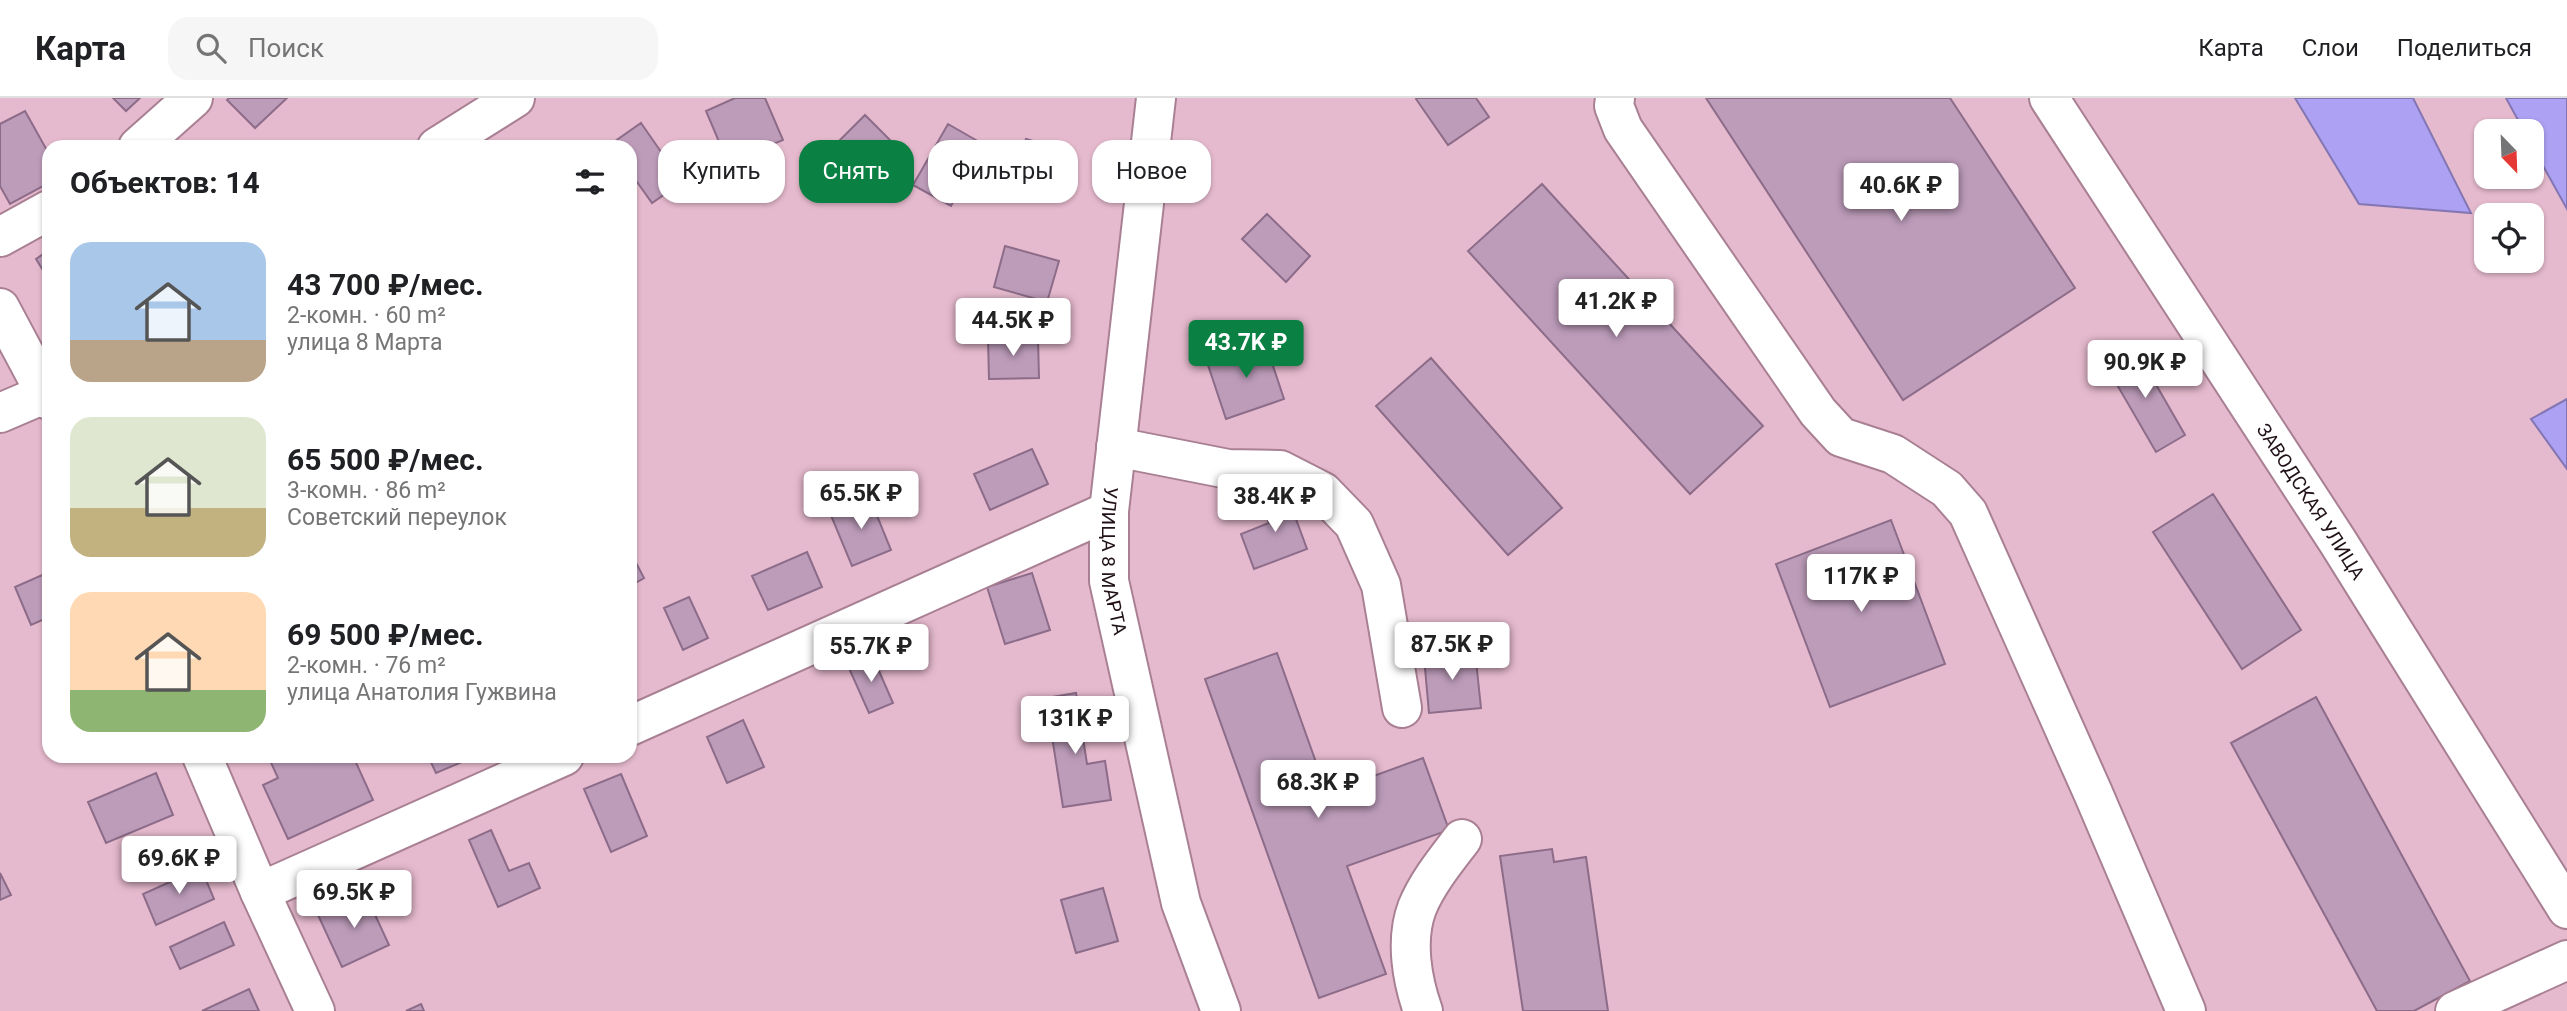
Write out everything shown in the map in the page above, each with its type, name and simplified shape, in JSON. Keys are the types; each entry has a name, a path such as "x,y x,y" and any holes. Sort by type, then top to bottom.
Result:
{"street":[{"path":"146,140 192,98"},
{"path":"448,140 515,98"},
{"name":"УЛИЦА 8 МАРТА","path":"1156,98 1109,512 1109,581 1181,903 1221,1011"},
{"path":"1615,98 1614,106 1623,129 1818,412 1841,437 1893,454 1947,489 1968,513 2093,793 2186,1011"},
{"name":"ЗАВОДСКАЯ УЛИЦА","path":"2049,98 2338,542 2567,909"},
{"path":"0,237 42,214"},
{"path":"0,308 42,384"},
{"path":"0,413 42,397"},
{"path":"1116,447 1228,469 1280,470 1323,492 1354,524 1381,585 1402,708"},
{"path":"637,723 1109,512"},
{"path":"205,763 315,1011"},
{"path":"260,892 548,763"},
{"path":"1423,1011 1418,998 1410,947 1417,909 1434,878 1462,839"},
{"path":"2455,1011 2567,960"}],"shaded area":[{"path":"2295,98 2413,98 2471,213 2359,204"},
{"path":"2506,98 2567,98 2567,209 2544,168 2544,119 2517,119"},
{"path":"2567,399 2567,469 2531,419"}],"building":[{"path":"113,98 140,98 126,111"},
{"path":"287,98 255,128 227,100"},
{"path":"735,98 765,98 783,140 718,140 706,111"},
{"path":"1476,98 1489,117 1448,145 1416,99"},
{"path":"1706,98 1950,98 2075,288 1903,400"},
{"path":"25,111 42,141 42,187 10,204 0,186 0,124"},
{"path":"865,115 890,140 840,140"},
{"path":"641,123 658,147 658,199 652,203 637,182 637,140 617,140"},
{"path":"948,124 976,140 939,140"},
{"path":"928,159 928,193 914,183"},
{"path":"1542,184 1763,426 1690,494 1468,251"},
{"path":"1267,214 1310,256 1286,282 1242,239"},
{"path":"1005,246 1059,261 1047,302 994,287"},
{"path":"42,255 42,269 36,259"},
{"path":"1038,338 1039,378 989,379 988,339"},
{"path":"1265,342 1284,399 1226,419 1207,362"},
{"path":"2135,348 2185,435 2156,452 2105,364"},
{"path":"1431,358 1562,508 1508,555 1376,406"},
{"path":"1032,449 1048,484 990,510 974,474"},
{"path":"1286,492 1307,549 1254,569 1241,534 1269,523 1261,502"},
{"path":"2213,494 2301,630 2242,669 2153,532"},
{"path":"869,496 891,550 852,566 830,513"},
{"path":"1891,520 1945,664 1830,707 1776,564"},
{"path":"807,552 822,587 768,610 752,576"},
{"path":"637,564 644,578 637,582"},
{"path":"1032,573 1050,630 1005,644 987,587"},
{"path":"42,575 42,620 31,625 15,587"},
{"path":"689,597 708,638 683,650 664,608"},
{"path":"1475,651 1481,708 1429,713 1424,657"},
{"path":"1277,653 1327,793 1423,758 1449,830 1347,866 1386,974 1319,998 1205,679"},
{"path":"872,655 893,703 869,713 848,666"},
{"path":"1076,693 1087,764 1105,761 1111,800 1063,807 1046,698"},
{"path":"2316,697 2470,981 2414,1011 2377,1011 2231,743"},
{"path":"743,720 764,767 727,783 707,737"},
{"path":"271,763 356,763 373,800 288,839 263,785 278,778"},
{"path":"431,763 460,763 436,773"},
{"path":"156,773 173,815 106,843 88,802"},
{"path":"621,774 647,836 611,852 584,789"},
{"path":"491,830 509,871 529,863 540,888 498,907 469,840"},
{"path":"1552,849 1554,862 1586,857 1608,1011 1523,1011 1500,856"},
{"path":"201,868 214,899 156,925 143,894"},
{"path":"0,873 11,895 0,900"},
{"path":"1103,888 1118,941 1076,953 1061,900"},
{"path":"365,893 389,945 342,967 318,915"},
{"path":"224,922 234,945 180,969 170,947"},
{"path":"249,989 259,1011 202,1011"},
{"path":"421,1004 424,1011 406,1011"}]}
